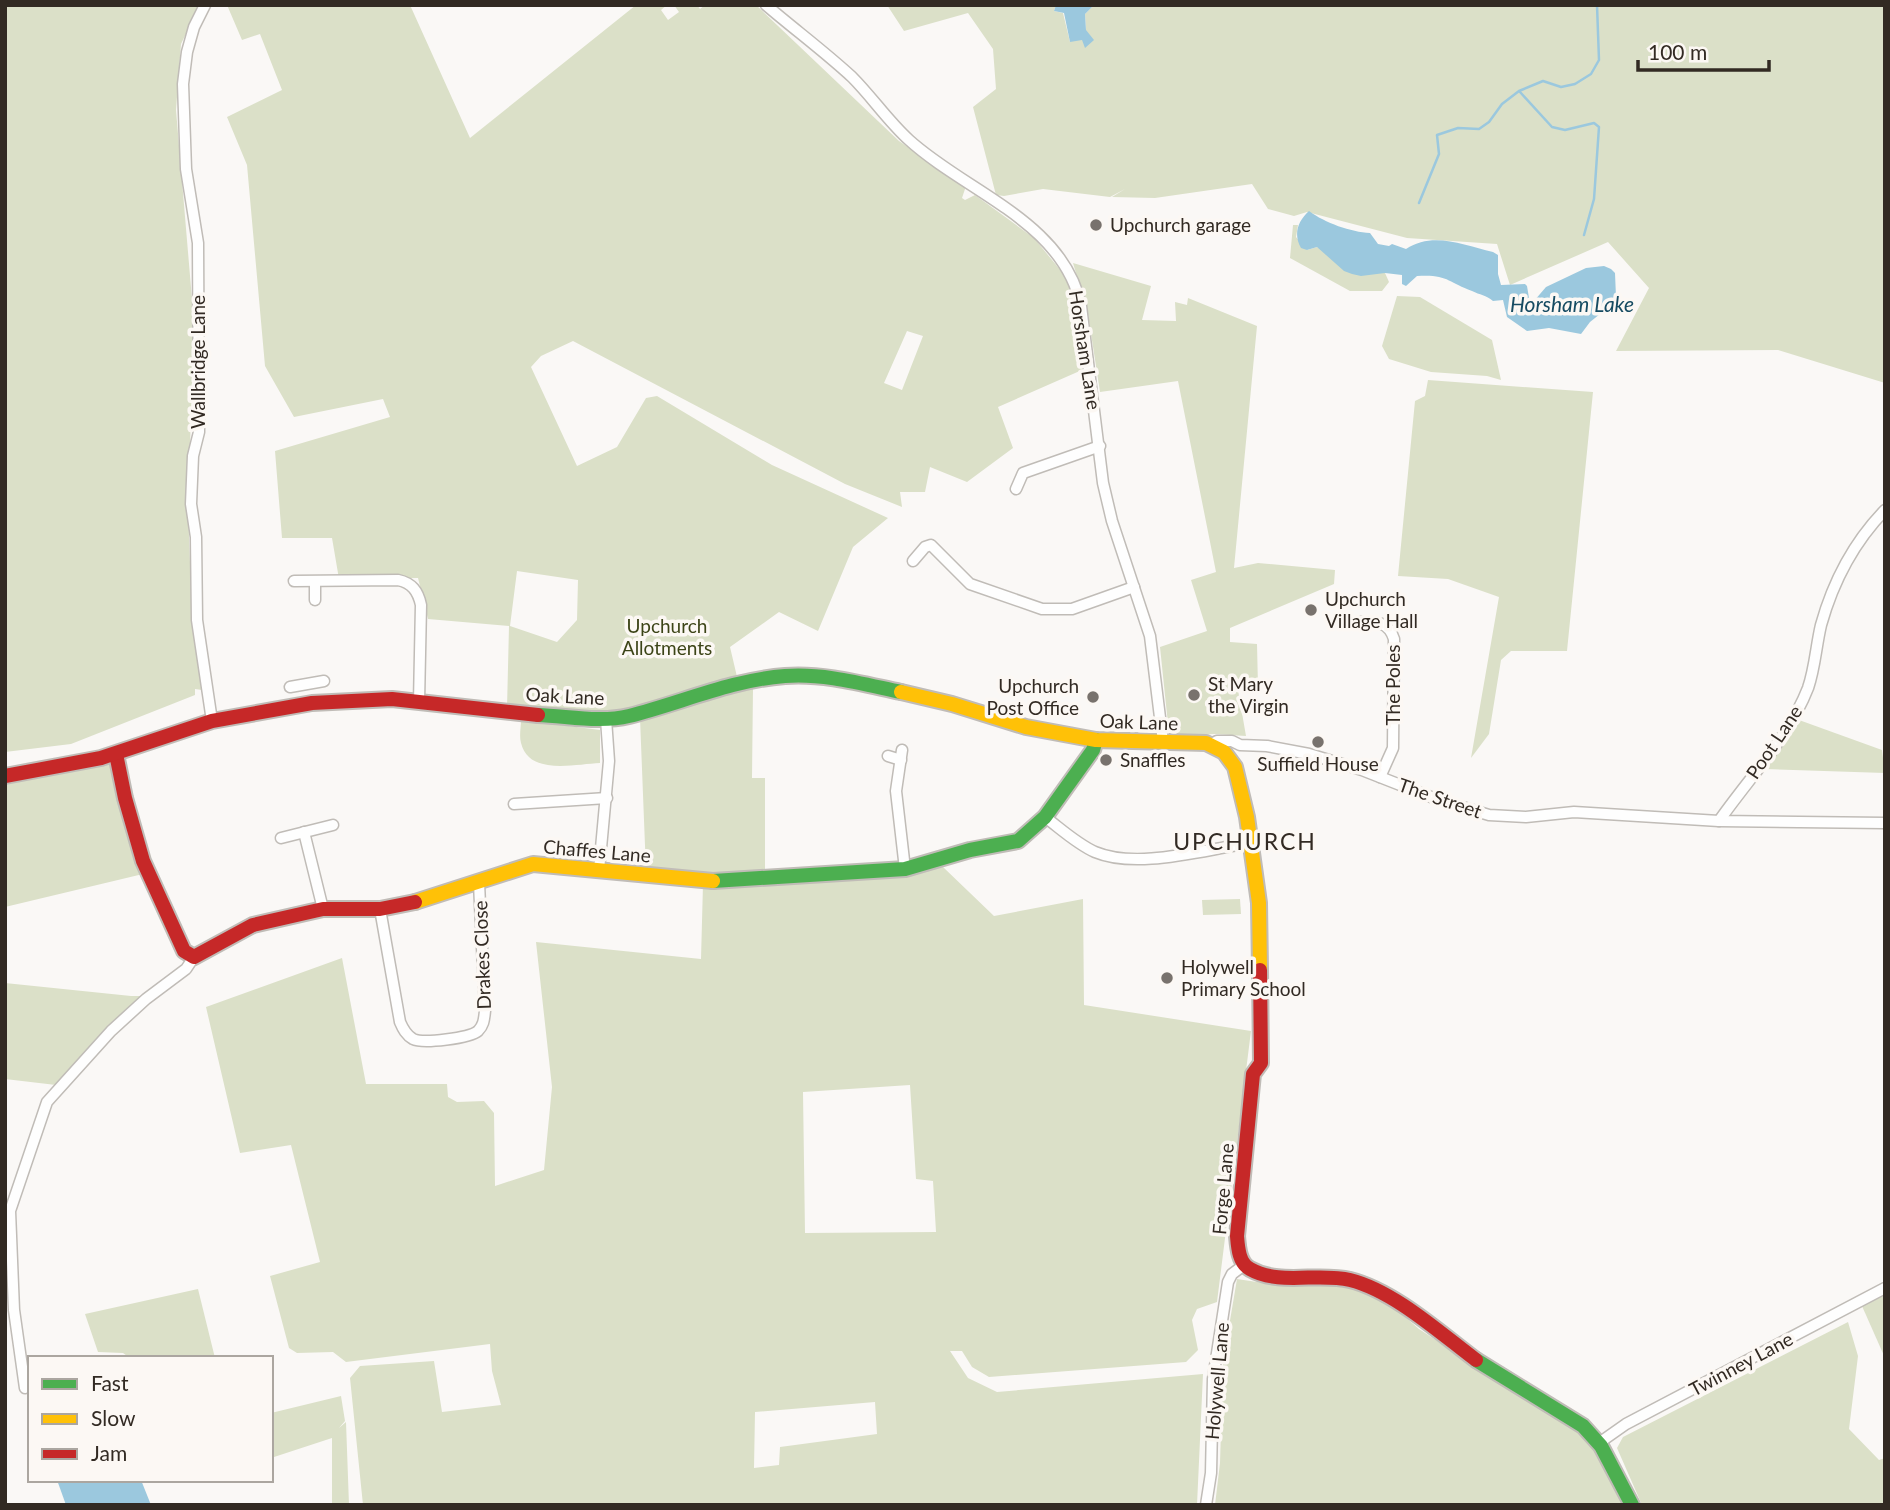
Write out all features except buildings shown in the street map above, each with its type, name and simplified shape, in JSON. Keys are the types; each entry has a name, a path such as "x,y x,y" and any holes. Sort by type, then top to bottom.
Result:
{"street":[{"name":"Wallbridge Lane","path":"205,5 194,27 187,52 183,84 183,137 198,243 199,432 193,456 191,504 196,537 197,620 212,721"},
{"name":"Horsham Lane","path":"766,5 852,78 910,141 1012,212 1056,254 1072,278 1081,303 1108,503 1150,632 1163,742"},
{"path":"1016,489 1023,473 1100,446"},
{"name":"Poot Lane","path":"1719,821 1786,730 1799,707 1808,686 1825,613 1846,561 1871,524 1885,510"},
{"path":"914,561 925,547 931,545 970,584 1049,610 1076,608 1134,587"},
{"path":"294,581 315,583 398,580 410,584 419,594 421,605 419,702"},
{"path":"315,583 315,600"},
{"name":"The Poles","path":"1354,622 1384,623 1391,629 1394,639 1393,748 1380,777"},
{"name":"Oak Lane","path":"5,776 116,754 212,721 312,703 370,699 606,719 628,716 711,690 785,676 805,675 843,679 952,704 1026,727 1096,740 1210,745 1232,761"},
{"path":"290,687 324,681"},
{"path":"307,684 312,703"},
{"path":"599,870 610,761 606,719"},
{"name":"Chaffes Lane","path":"194,957 253,925 323,909 398,907 533,864 702,881 905,869 970,850 1018,841 1045,817 1093,750 1096,740"},
{"name":"The Street","path":"1210,745 1220,741 1234,741 1240,745 1267,746 1309,754 1489,815 1526,817 1574,812 1719,821"},
{"path":"1232,761 1240,745"},
{"path":"25,1388 14,1310 10,1211 47,1102 111,1031 146,999 186,969 194,957 184,951 143,861 125,799 116,754"},
{"path":"888,756 901,755 896,791 905,869"},
{"name":"Forge Lane","path":"1232,761 1251,843 1258,886 1261,933 1261,1063 1253,1074 1238,1214 1237,1247 1244,1265"},
{"path":"514,804 607,799"},
{"path":"1045,817 1091,850 1124,860 1149,859 1251,843"},
{"path":"1719,821 1885,822"},
{"path":"281,838 333,825"},
{"path":"304,832 323,909"},
{"name":"Drakes Close","path":"380,909 400,1022 404,1031 419,1041 466,1037 479,1030 484,1023 479,883"},
{"path":"1244,1265 1253,1272 1268,1277 1333,1277 1352,1280 1389,1297 1419,1316 1484,1367 1583,1426 1599,1443 1632,1505"},
{"name":"Holywell Lane","path":"1206,1505 1211,1473 1213,1380 1226,1292 1229,1278 1244,1265"},
{"name":"Twinney Lane","path":"1599,1443 1626,1424 1885,1288"}],"green space":[{"path":"5,5 200,5 181,44 176,110 194,323 188,508 192,617 202,690 195,689 195,695 71,744 5,752"},
{"name":"Upchurch Allotments","path":"227,5 410,5 470,138 636,5 667,5 661,10 668,20 679,12 674,5 697,5 700,9 705,5 756,5 899,141 966,186 962,198 965,200 975,195 1034,238 1066,277 1075,308 1082,370 998,407 1013,448 967,482 930,467 925,492 900,492 902,507 845,484 573,341 541,356 531,367 577,466 617,447 646,398 657,396 772,465 888,518 853,547 818,631 779,612 730,647 738,681 622,714 507,708 509,626 428,619 418,578 339,579 332,538 282,538 275,451 390,417 383,399 294,417 265,366 247,165 227,117 282,90 260,34 242,40","holes":["907,331 923,336 902,390 884,383","517,571 578,580 577,620 557,642 510,626"]},
{"path":"887,5 1056,5 1054,11 1063,13 1070,42 1086,30 1085,14 1094,5 1885,5 1885,383 1778,350 1616,351 1649,288 1608,242 1510,285 1497,244 1407,238 1307,212 1294,216 1268,209 1252,184 1155,198 1112,197 1125,189 1110,197 1043,189 996,195 973,107 996,89 993,49 968,13 904,31"},
{"path":"1293,225 1298,225 1296,237 1307,250 1317,247 1385,273 1389,282 1382,291 1350,291 1290,258"},
{"path":"1073,263 1151,286 1142,320 1176,321 1175,302 1187,305 1188,298 1257,326 1234,568 1258,563 1335,570 1334,584 1230,628 1230,642 1257,644 1258,687 1238,690 1246,736 1178,736 1168,724 1160,647 1207,631 1191,580 1216,572 1178,381 1100,392 1088,314"},
{"path":"1397,296 1420,297 1492,340 1501,380 1487,376 1431,372 1389,359 1382,346"},
{"path":"1428,380 1593,392 1567,651 1511,651 1501,660 1489,734 1471,758 1499,597 1448,579 1398,576 1415,401 1425,396"},
{"path":"753,688 752,778 765,778 765,873 646,871 640,718 684,704"},
{"path":"521,720 600,730 600,763 554,766 533,760 521,743"},
{"path":"1799,720 1882,750 1885,773 1766,769"},
{"path":"113,763 143,874 5,907 5,780"},
{"path":"943,867 994,916 1083,899 1084,1005 1251,1031 1217,1302 1197,1309 1192,1320 1198,1350 1186,1362 989,1377 972,1367 962,1351 950,1351 968,1378 997,1392 1203,1374 1197,1505 363,1505 350,1378 360,1366 434,1361 442,1412 501,1405 492,1371 490,1344 346,1362 333,1352 297,1353 289,1348 270,1276 320,1262 291,1145 240,1153 206,1007 342,958 366,1084 447,1084 448,1097 457,1102 484,1101 494,1113 495,1186 544,1170 552,1087 536,942 701,959 703,884 885,878","holes":["910,1085 916,1179 933,1181 936,1232 805,1233 803,1092","875,1402 877,1434 780,1447 779,1465 754,1468 755,1412"]},
{"path":"1240,899 1241,914 1203,915 1202,900"},
{"path":"5,983 142,996 56,1085 5,1079"},
{"path":"1237,1279 1277,1285 1342,1283 1388,1302 1419,1329 1592,1442 1624,1505 1215,1505 1220,1463 1223,1362"},
{"path":"198,1289 215,1356 127,1356 123,1353 98,1352 85,1314"},
{"path":"1885,1295 1885,1358 1862,1306"},
{"path":"1848,1322 1858,1356 1849,1429 1879,1460 1885,1458 1885,1505 1642,1505 1617,1448 1623,1437"},
{"path":"341,1396 345,1421 339,1428 346,1422 349,1505 332,1505 332,1438 273,1457 273,1413"}],"water":[{"path":"1056,5 1094,5 1085,14 1086,30 1094,40 1085,48 1082,40 1070,42 1064,13 1054,11"},
{"name":"Horsham Lake","path":"1309,211 1338,226 1370,233 1378,244 1392,244 1406,249 1437,240 1493,252 1498,255 1501,285 1525,284 1529,298 1534,301 1546,287 1586,268 1604,266 1615,273 1616,297 1581,334 1549,328 1527,331 1507,317 1503,300 1493,301 1447,279 1417,276 1406,286 1402,284 1402,275 1352,274 1344,271 1317,247 1307,250 1301,248 1297,238 1298,228"},
{"path":"58,1482 142,1482 151,1505 66,1505"}],"waterway":[{"path":"1419,203 1439,154 1437,135 1458,128 1479,129 1489,122 1502,104 1519,91 1543,81 1561,87 1575,84 1591,74 1599,60 1597,5"},
{"path":"1520,92 1552,127 1565,130 1594,123 1599,127 1594,199 1584,235"}],"traffic: fast":[{"path":"538,715 618,718 745,682 800,675 901,692"},
{"path":"713,881 905,869 970,850 1018,841 1045,817 1093,750 1096,740"},
{"path":"1476,1360 1583,1426 1601,1446 1632,1505"}],"traffic: slow":[{"path":"901,692 952,704 1026,727 1096,740 1206,743 1224,752 1235,767 1247,817 1259,903 1260,970"},
{"path":"415,902 533,864 713,881"}],"traffic: jam":[{"path":"5,776 101,758 212,721 312,703 392,699 538,715"},
{"path":"116,754 143,861 184,951 194,957 253,925 323,909 380,909 415,902"},
{"path":"1260,970 1261,1063 1253,1074 1237,1236 1243,1263 1250,1269 1274,1277 1338,1278 1367,1285 1416,1314 1476,1360"}],"place":[{"name":"Upchurch garage","path":"1096,225"},
{"name":"Upchurch Village Hall","path":"1311,610"},
{"name":"St Mary the Virgin","path":"1194,695"},
{"name":"Upchurch Post Office","path":"1093,697"},
{"name":"Suffield House","path":"1318,742"},
{"name":"Snaffles","path":"1106,760"},
{"name":"Holywell Primary School","path":"1167,978"}],"district":[{"name":"UPCHURCH","path":"1245,842"}]}
